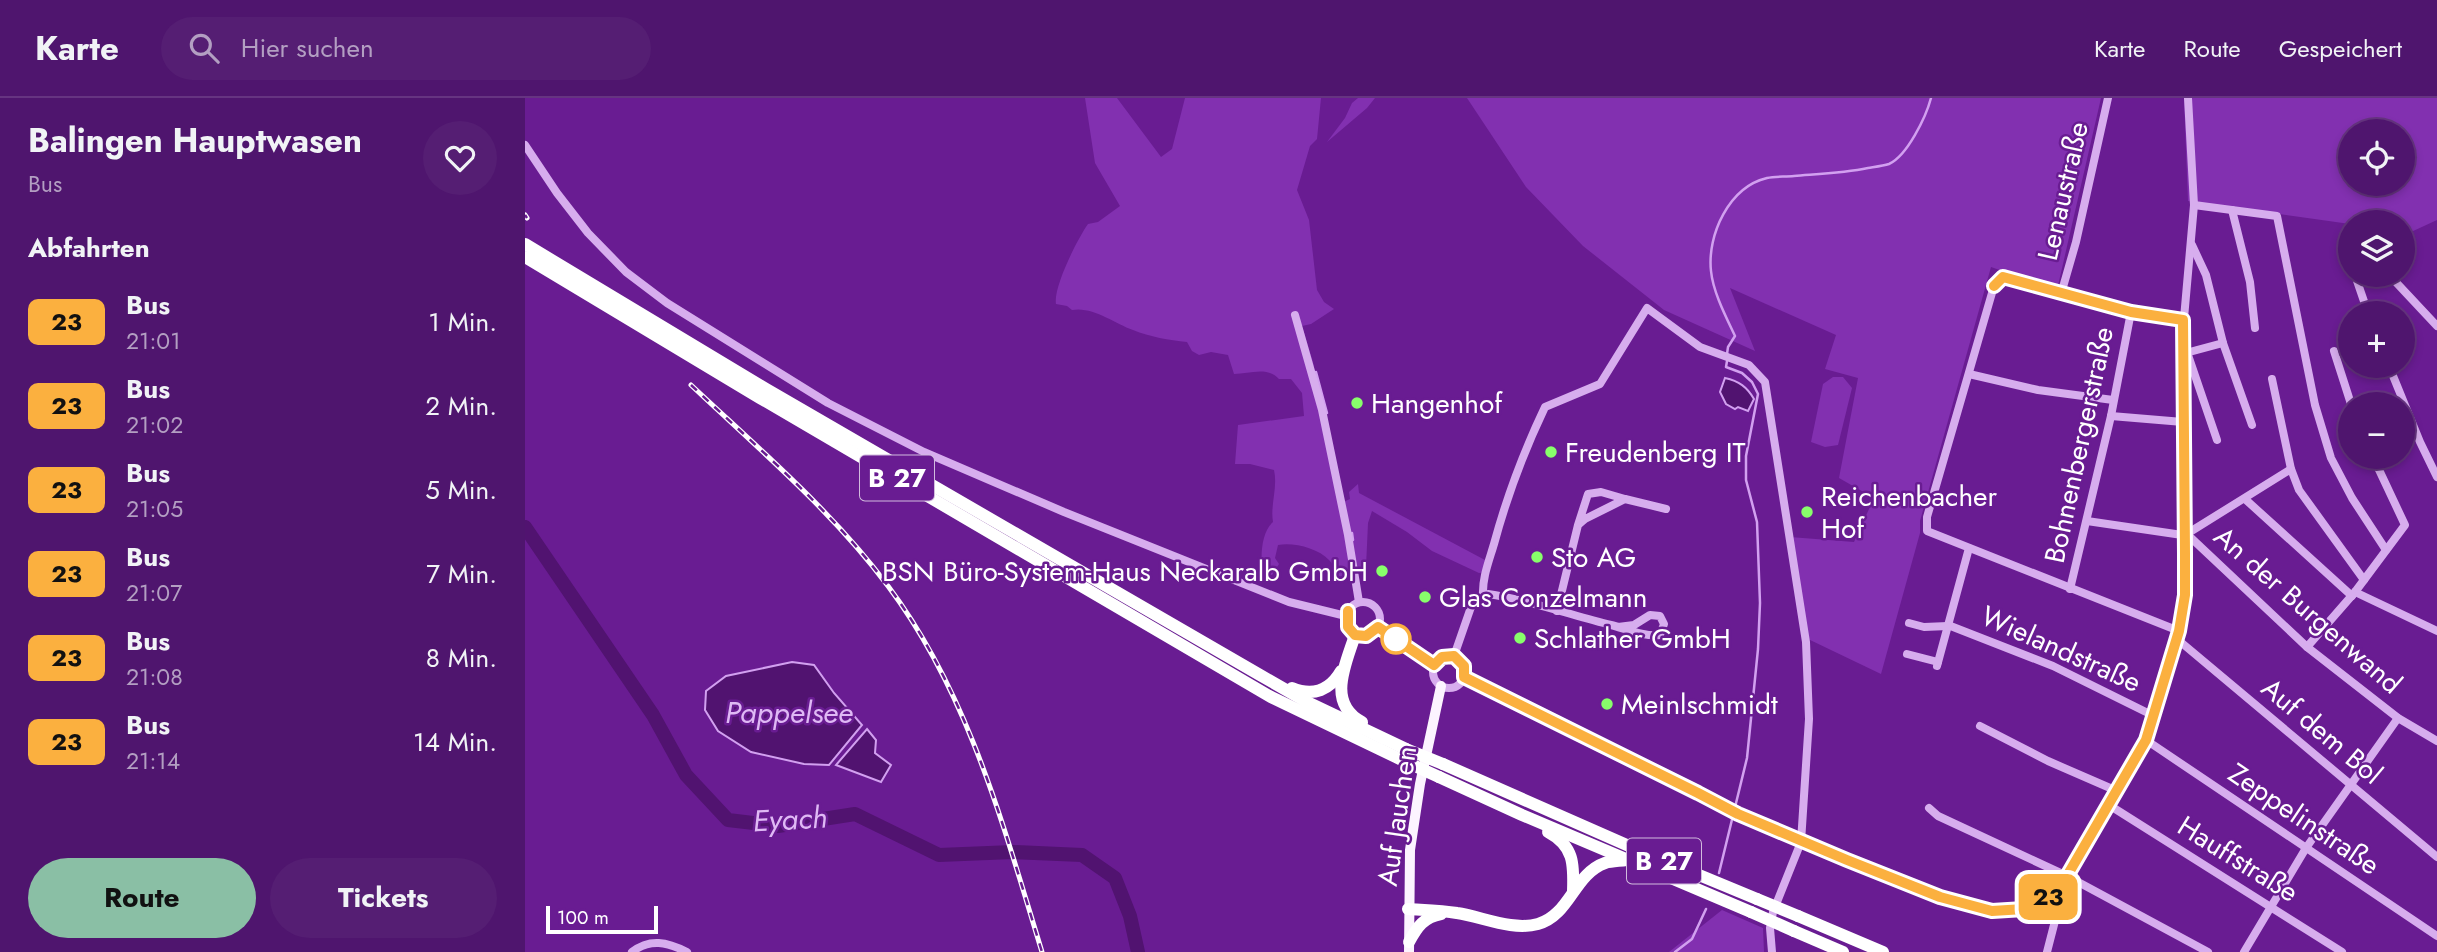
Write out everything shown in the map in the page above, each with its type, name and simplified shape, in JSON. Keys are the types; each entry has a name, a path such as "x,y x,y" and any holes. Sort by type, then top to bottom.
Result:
{"highway":[{"name":"B 27","path":"525,244 766,389 1260,675 1318,707 1391,741 1404,755"},
{"name":"B 27","path":"525,257 1271,697 1404,755 1883,952"},
{"path":"1355,635 1342,682 1341,697 1345,709 1351,716 1379,731 1391,741"},
{"path":"1260,675 1303,692 1318,692 1334,682 1347,662"},
{"name":"B 27","path":"1441,770 1522,815 1843,952"},
{"path":"1522,815 1565,845 1574,867 1573,892"},
{"path":"1408,909 1455,912 1519,926 1538,924 1559,911 1587,874 1604,863 1627,859"},
{"path":"1409,947 1423,921 1432,916 1455,912"}],"main road":[{"name":"Auf Jauchen","path":"1409,947 1410,850 1420,784 1441,686"}],"street":[{"name":"Lenaustraße","path":"2061,294 2108,98"},
{"path":"1464,677 1738,814 1940,897 1992,911 2024,909 2049,896 2067,876 2146,740 2178,635 2185,595 2183,320 2194,205 2188,98"},
{"path":"525,145 588,233 626,272 667,303 828,402 925,452 1064,512 1289,603 1346,616"},
{"path":"2194,205 2277,216 2315,405 2331,458 2352,498 2386,550"},
{"path":"2232,210 2250,282 2255,328"},
{"path":"2192,245 2206,275 2223,343 2252,425"},
{"path":"2113,400 2038,390 1969,374 1994,286 2003,277 2131,312 2183,320"},
{"path":"2400,287 2437,326"},
{"path":"1483,596 1485,575 1503,509 1526,447 1545,407 1600,384 1647,308 1700,347 1749,365 1765,382 1806,642 1809,719 1801,842 1773,912 1770,928 1772,952"},
{"name":"Bohnenbergerstraße","path":"2070,589 2111,416 2131,312"},
{"path":"1295,315 1322,410 1359,602"},
{"path":"2185,353 2223,343"},
{"path":"2334,351 2347,392"},
{"path":"2185,353 2217,439"},
{"name":"Auf dem Bol","path":"1969,374 1927,517 1927,531 2178,635 2437,857"},
{"path":"2394,378 2437,477"},
{"path":"2272,379 2291,470 2299,490 2364,580"},
{"path":"2111,416 2183,422"},
{"path":"2307,647 2353,594 2405,524 2379,469"},
{"path":"2087,521 2185,535 2291,470"},
{"path":"1557,611 1588,494 1601,492 1666,509"},
{"path":"1578,525 1625,499"},
{"path":"2245,499 2353,594 2437,631"},
{"name":"An der Burgenwand","path":"2185,535 2307,647 2398,718 2437,741"},
{"path":"1907,654 1938,664 1969,548"},
{"path":"1454,656 1471,607 1487,594 1653,636 1660,635 1664,624 1660,616 1650,615 1634,625 1618,627"},
{"path":"1359,602 1370,603 1378,611 1378,627 1366,636 1355,635 1348,627 1346,616 1351,607 1359,602"},
{"name":"Wielandstraße","path":"1909,623 1924,627 1948,626 2053,666 2154,716"},
{"path":"1378,627 1434,665"},
{"path":"1454,656 1464,666 1464,677 1455,687 1441,686 1433,677 1434,665 1442,657 1454,656"},
{"path":"2244,952 2306,848 2398,718"},
{"path":"1980,726 2048,761 2117,791"},
{"name":"Zeppelinstraße","path":"2146,740 2437,936"},
{"name":"Hauffstraße","path":"2109,805 2342,952"},
{"path":"1929,808 1938,816 2067,876 2208,952"},
{"path":"2047,952 2056,917 2049,896"},
{"path":"632,952 653,942 673,945 687,952"}],"shaded area":[{"path":"1085,98 1117,98 1161,157 1172,149 1185,98 1321,98 1317,139 1310,146 1297,190 1309,220 1317,290 1324,302 1334,309 1311,324 1302,326 1313,362 1341,503 1350,499 1349,492 1358,484 1359,493 1485,560 1485,572 1479,573 1432,551 1372,511 1368,523 1366,567 1357,569 1349,565 1347,577 1337,576 1330,561 1319,552 1284,544 1278,545 1275,558 1279,564 1272,575 1263,573 1262,546 1266,532 1273,522 1274,470 1250,464 1235,464 1238,425 1304,416 1302,393 1291,379 1279,379 1269,373 1258,372 1234,374 1228,355 1211,352 1199,355 1192,351 1187,342 1146,335 1087,310 1072,310 1056,304 1062,275 1088,224 1098,222 1120,206 1095,163"},
{"path":"1358,98 1375,98 1327,142 1345,118 1352,103"},
{"path":"1467,98 2101,98 2057,290 1991,267 1920,521 1920,533 1881,674 1808,639 1790,537 1854,542 1874,498 1839,478 1858,378 1825,369 1836,335 1730,288 1755,351 1664,310 1583,246 1526,187"},
{"path":"2184,98 2437,98 2437,220 2415,230 2415,210 2338,210 2338,222 2188,201"},
{"path":"1833,377 1843,377 1852,388 1838,445 1825,447 1811,442 1823,384"},
{"path":"1722,910 1763,928 1764,952 1669,952"}],"water":[{"path":"1725,378 1745,388 1754,399 1748,411 1726,404 1720,392"},
{"name":"Pappelsee","path":"792,662 814,665 862,725 829,765 804,764 751,752 718,731 705,710 706,691 726,676"},
{"path":"867,729 876,740 875,753 891,765 881,782 836,765"}],"waterway":[{"path":"1727,354 1735,336 1714,287 1711,257 1717,228 1732,202 1742,191 1767,178 1859,170 1889,164 1909,145 1931,98"},
{"path":"1719,873 1747,758 1760,603 1757,522 1746,480 1746,456 1758,394 1752,382 1742,373 1726,367 1727,361"},
{"path":"1316,372 1327,413"},
{"name":"Eyach","path":"525,527 653,715 686,775 728,820 778,826 855,814 939,855 1013,852 1082,855 1115,878 1130,916 1138,952"},
{"path":"1352,533 1353,540"},
{"path":"1675,952 1692,939 1706,909"}],"railway":[{"path":"691,385 819,506 866,558 916,628 941,671 981,762 1042,952"}],"bus line":[{"name":"23","path":"1348,611 1346,621 1355,635 1371,635 1378,627 1434,665 1442,657 1454,656 1464,666 1464,677 1738,814 1801,842 1940,897 1992,911 2024,909 2036,903 2049,896 2067,876 2146,740 2173,657 2185,595 2183,320 2131,312 2003,277 1994,286"}],"place":[{"name":"Hangenhof","path":"1357,403"},
{"name":"Freudenberg IT","path":"1551,452"},
{"name":"Reichenbacher Hof","path":"1807,512"},
{"name":"Sto AG","path":"1537,557"},
{"name":"BSN Büro-System-Haus Neckaralb GmbH","path":"1382,571"},
{"name":"Glas Conzelmann","path":"1425,597"},
{"name":"Schlather GmbH","path":"1520,638"},
{"name":"Meinlschmidt","path":"1607,704"}]}
